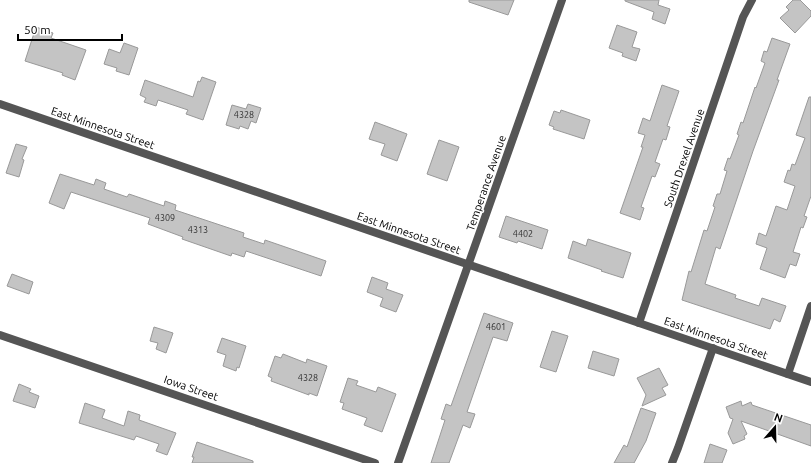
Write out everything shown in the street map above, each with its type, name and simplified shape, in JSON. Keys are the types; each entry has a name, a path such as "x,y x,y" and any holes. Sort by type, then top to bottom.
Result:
{"street":[{"name":"Temperance Avenue","path":"398,463 562,0"},
{"name":"South Drexel Avenue","path":"639,323 741,25 752,0"},
{"name":"East Minnesota Street","path":"0,104 811,382"},
{"path":"788,374 811,306"},
{"name":"Iowa Street","path":"0,335 375,463"},
{"path":"672,463 714,348"}],"building":[{"path":"469,0 514,0 508,15 469,2"},
{"path":"625,0 659,0 658,5 670,9 665,24 652,19 654,12"},
{"path":"793,0 800,0 811,11 811,16 795,33 780,18 789,10 786,7"},
{"path":"617,25 637,32 632,47 640,49 636,61 622,56 623,53 609,48"},
{"path":"36,27 53,33 51,38 86,50 75,80 62,75 63,73 25,61"},
{"path":"772,38 790,44 777,80 779,80 720,249 716,247 705,284 736,295 735,298 759,306 762,298 786,306 780,322 774,319 770,329 682,300 689,271 691,272 704,230 707,231 715,207 713,206 717,194 720,194 727,171 724,170 728,158 730,159 739,135 737,134 741,122 743,123 765,63 761,61 764,51 767,52"},
{"path":"124,43 138,48 129,75 116,71 117,68 104,64 109,49 120,53"},
{"path":"202,77 216,82 203,120 186,114 188,110 158,100 156,106 144,102 146,98 140,95 145,80 193,97 198,81 200,82"},
{"path":"662,85 679,91 667,126 670,127 666,140 663,139 655,162 660,164 655,177 652,176 641,207 644,208 640,220 620,213 643,147 641,147 645,135 638,133 643,118 650,121"},
{"path":"809,97 811,97 811,196 804,216 807,217 803,228 801,227 793,252 800,254 796,266 790,264 785,278 760,269 767,248 756,244 759,233 766,236 776,206 787,210 795,186 784,182 788,170 790,171 792,164 795,165 805,138 796,135"},
{"path":"248,104 261,108 256,123 251,121 248,129 240,126 239,129 226,125 232,105 246,109"},
{"path":"561,110 590,120 584,139 553,129 554,127 549,125 554,111 560,113"},
{"path":"375,122 407,134 397,161 381,155 385,144 369,139"},
{"path":"439,140 459,147 447,181 427,174"},
{"path":"16,144 27,147 22,159 24,160 19,177 6,173"},
{"path":"60,174 94,185 96,179 106,183 104,189 127,197 129,194 164,206 165,201 176,205 175,210 244,233 243,237 264,244 265,240 326,261 321,276 246,251 244,257 232,253 231,256 182,239 183,237 148,224 150,218 71,192 64,209 49,203"},
{"path":"506,216 548,230 542,249 518,241 517,243 499,237"},
{"path":"588,239 631,253 623,278 568,258 573,241 586,246"},
{"path":"12,274 33,282 29,294 7,286"},
{"path":"372,277 388,283 386,289 403,295 396,312 380,306 383,298 367,292"},
{"path":"484,313 513,323 507,341 493,337 467,412 475,414 470,428 463,425 449,463 431,463 445,420 441,419 446,404 451,406"},
{"path":"154,327 173,333 166,353 156,349 158,343 150,341"},
{"path":"552,331 568,336 556,372 540,367"},
{"path":"222,338 246,346 239,368 237,367 236,371 223,366 226,355 217,352"},
{"path":"593,351 619,359 614,376 588,368"},
{"path":"283,354 306,363 307,359 327,366 317,396 309,393 309,395 271,381 272,378 268,376 275,356 281,358"},
{"path":"659,368 668,385 662,388 666,395 642,406 646,395 637,378"},
{"path":"348,378 358,381 356,385 376,392 378,387 396,394 382,432 364,425 367,418 342,409 344,403 340,402"},
{"path":"19,384 31,389 29,392 39,396 35,408 13,401"},
{"path":"741,401 742,406 751,402 752,405 811,425 811,446 741,421 747,434 744,436 745,439 733,444 728,433 733,419 730,418 726,407"},
{"path":"85,403 105,410 102,418 124,426 128,411 140,415 139,420 176,433 167,455 156,451 159,444 136,436 134,440 79,423"},
{"path":"641,408 656,413 646,441 634,463 614,463 624,445 627,447"},
{"path":"197,442 253,461 253,463 192,463 194,457 192,457"},
{"path":"710,444 727,450 722,463 704,463"}]}
